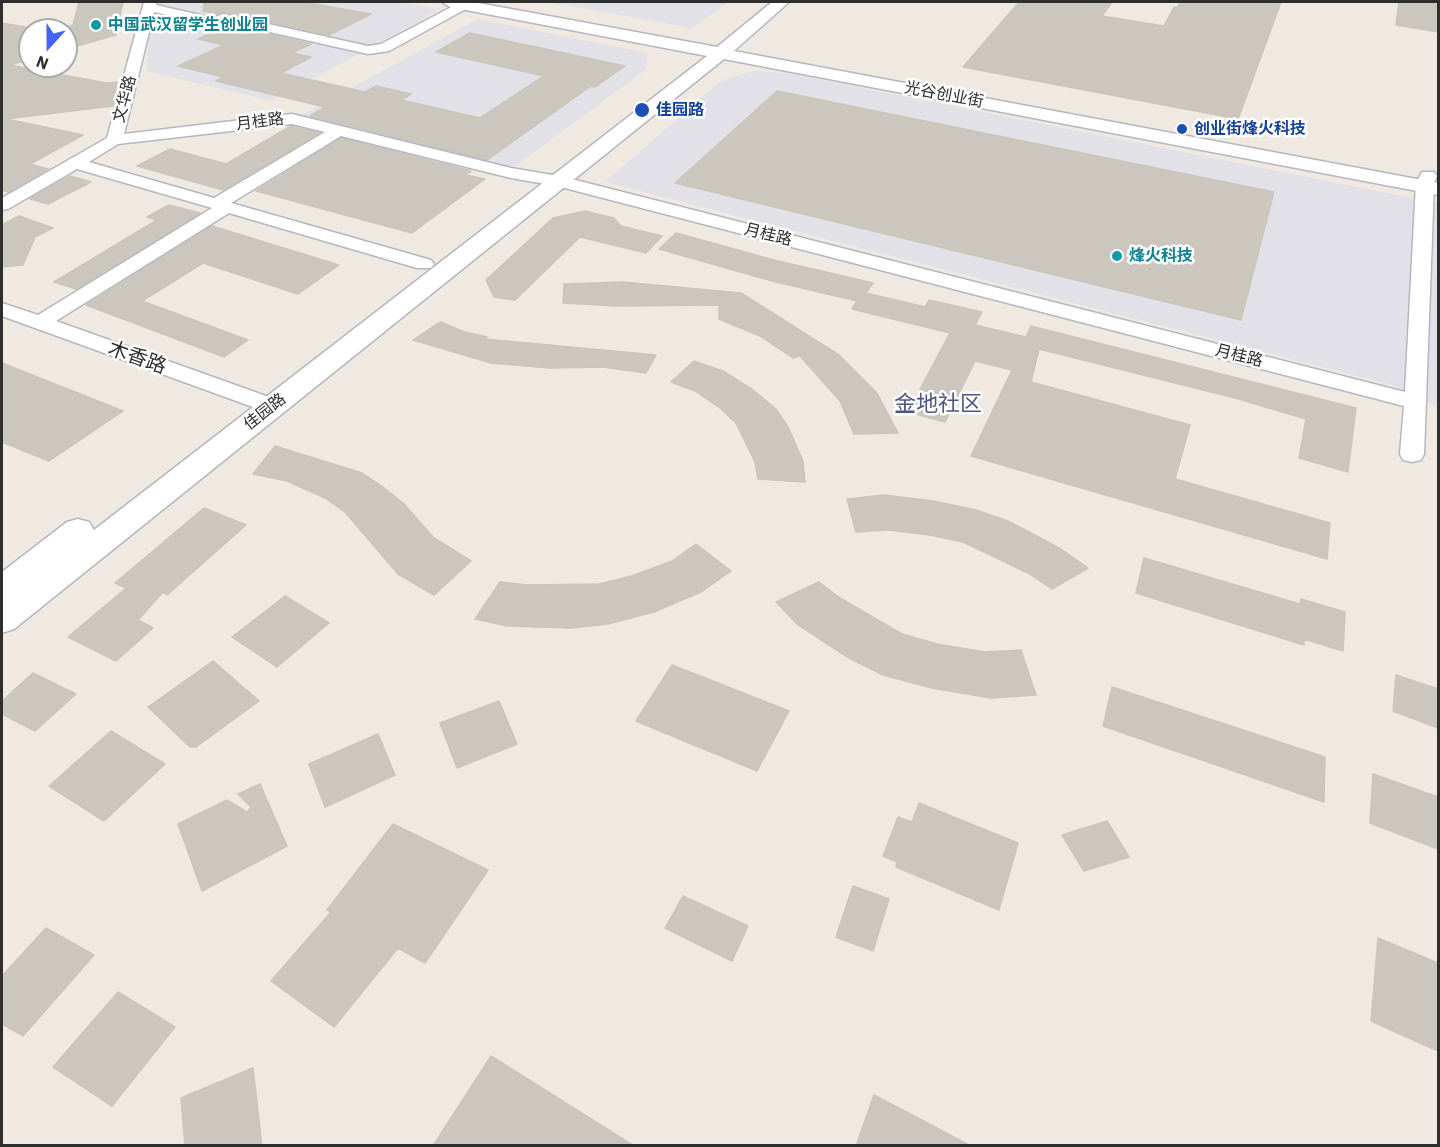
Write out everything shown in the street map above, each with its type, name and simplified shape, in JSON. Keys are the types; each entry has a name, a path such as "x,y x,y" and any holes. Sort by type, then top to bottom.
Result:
{"street":[{"name":"光谷创业街","path":"504,2 716,47"},
{"name":"佳园路","path":"716,47 763,2"},
{"name":"佳园路","path":"2,590 261,402 716,47 781,2"},
{"name":"光谷创业街","path":"458,3 716,47 1433,183"},
{"path":"150,4 215,22 223,18 368,50 384,48 458,3"},
{"name":"文华路","path":"2,205 114,140 150,4"},
{"name":"月桂路","path":"114,140 292,119 511,173 548,179 1416,402"},
{"path":"39,323 339,130"},
{"path":"75,163 424,264"},
{"name":"佳园路","path":"2,620 424,264 548,179"},
{"path":"1412,454 1433,183"},
{"name":"木香路","path":"2,309 261,402"}],"shaded area":[{"path":"153,2 396,2 441,9 272,101 146,71"},
{"path":"547,2 728,2 692,28"},
{"path":"478,19 648,53 645,70 510,170 302,115"},
{"path":"754,71 787,73 1438,203 1438,407 1392,385 605,182 721,81"}],"building":[{"name":"中国武汉留学生创业园","path":"79,2 123,2 116,35 78,46 78,18 75,18"},
{"path":"204,2 303,2 371,14 329,35 223,12 217,14 203,11"},
{"path":"1019,2 1112,2 1102,16 1164,26 1174,7 1177,8 1181,2 1281,2 1238,119 963,67"},
{"path":"1399,2 1438,2 1438,32 1396,25"},
{"path":"2,23 18,26 18,63 10,65 18,66 18,78 78,78 106,83 117,82 113,106 6,119 83,135 30,164 48,169 8,192 2,190"},
{"path":"229,25 311,44 292,53 311,57 281,73 365,92 376,86 411,94 401,100 480,118 544,76 436,52 470,33 625,66 595,87 591,86 487,160 310,116 325,107 216,81 223,77 178,66 224,45 198,39"},
{"name":"烽火科技","path":"777,91 1274,192 1241,320 675,183"},
{"path":"291,126 319,133 223,190 137,166 170,149 226,164"},
{"path":"341,138 471,171 466,175 485,179 412,233 256,191"},
{"path":"70,176 91,182 48,204 30,199"},
{"path":"169,205 200,213 76,289 54,282 157,220 147,217"},
{"path":"585,211 614,218 621,226 662,236 646,253 580,237 515,300 494,297 486,280 553,218"},
{"path":"19,216 53,228 35,237 23,265 2,267 2,225"},
{"path":"212,226 339,265 298,294 203,263 142,301 248,340 224,357 86,305"},
{"path":"676,233 774,260 873,283 866,293 925,307 929,300 982,312 975,325 1026,337 1031,326 1356,408 1348,472 1299,458 1306,419 1235,398 1039,349 1031,382 1190,425 1175,479 1330,523 1327,559 971,456 1012,370 975,361 945,422 908,412 950,333 852,309 857,301 772,281 659,249"},
{"path":"623,282 741,293 839,355 877,393 898,433 854,434 840,401 800,356 793,358 760,336 719,319 719,305 617,306 563,303 564,284"},
{"path":"440,322 465,332 487,337 484,339 656,355 646,373 603,367 550,368 491,363 413,340"},
{"path":"694,361 723,371 753,390 776,409 788,427 803,461 805,482 758,479 755,462 736,423 720,408 695,391 671,382"},
{"path":"2,363 123,411 49,461 2,442"},
{"path":"275,446 362,473 404,504 434,538 471,561 434,595 398,574 345,512 325,498 287,481 253,474"},
{"path":"884,495 933,501 976,510 1008,521 1061,549 1088,568 1052,589 1028,573 963,542 888,530 856,532 847,499"},
{"path":"204,508 246,525 167,595 163,592 138,620 153,628 116,661 68,637 126,588 115,583"},
{"path":"696,544 731,571 701,592 654,612 608,624 571,628 507,626 475,619 500,582 527,585 599,584 632,576 672,561"},
{"path":"1144,558 1300,604 1301,599 1345,612 1343,651 1304,639 1304,645 1136,593"},
{"path":"819,582 840,598 902,634 937,644 985,652 1021,650 1036,695 991,698 932,688 883,675 849,658 797,624 776,602"},
{"path":"285,596 329,623 277,667 232,637"},
{"path":"213,661 259,701 196,747 190,747 148,707"},
{"path":"672,665 789,711 757,771 636,721"},
{"path":"33,673 76,694 35,731 2,714 2,701"},
{"path":"1396,675 1438,689 1438,728 1393,711"},
{"path":"1112,687 1325,757 1324,802 1103,726"},
{"path":"499,701 517,744 457,768 440,723"},
{"path":"111,731 165,764 104,821 49,786"},
{"path":"378,734 395,775 325,807 309,764"},
{"path":"1373,774 1438,797 1438,849 1370,823"},
{"path":"260,784 287,846 202,891 178,824 227,800 247,812 251,807 238,794"},
{"path":"919,803 1018,843 999,910 896,867 897,862 883,856 898,817 912,822"},
{"path":"1107,821 1129,857 1084,871 1062,835"},
{"path":"393,824 488,870 425,963 398,948 334,1027 271,981 331,912 327,910"},
{"path":"853,886 889,899 873,951 836,937"},
{"path":"683,896 748,926 732,961 665,928"},
{"path":"46,928 94,955 23,1036 2,1024 2,976"},
{"path":"1378,938 1438,963 1438,1051 1371,1021"},
{"path":"118,992 175,1027 112,1106 53,1067"},
{"path":"491,1056 634,1146 433,1146"},
{"path":"253,1068 262,1146 185,1146 181,1098"},
{"path":"874,1095 971,1146 856,1146"}],"place":[{"name":"中国武汉留学生创业园","path":"96,25"},
{"name":"佳园路","path":"642,110"},
{"name":"创业街烽火科技","path":"1182,129"},
{"name":"烽火科技","path":"1117,256"}],"district":[{"name":"金地社区","path":"938,405"}]}
